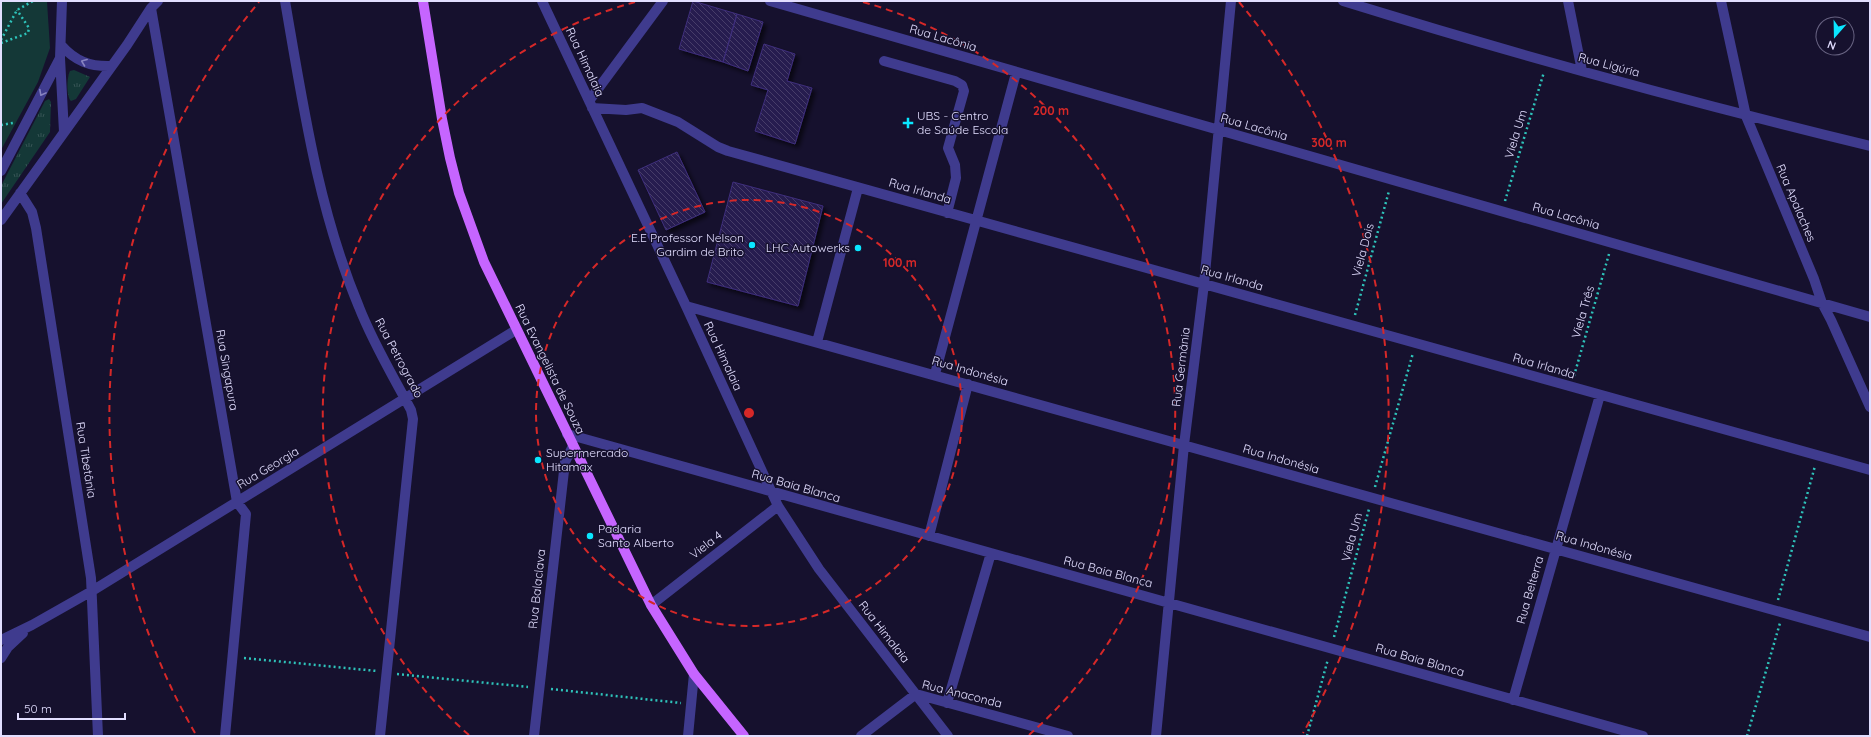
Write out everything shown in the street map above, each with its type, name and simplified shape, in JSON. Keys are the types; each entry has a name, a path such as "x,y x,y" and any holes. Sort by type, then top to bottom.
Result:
{"main road":[{"name":"Rua Evangelista de Souza","path":"423,1 442,119 459,193 484,262 651,605 694,674 744,736"}],"street":[{"path":"62,1 60,58 64,132"},
{"name":"Rua Petrogrado","path":"285,1 316,173 331,228 364,321 411,410 413,419 380,736"},
{"name":"Rua Himalaia","path":"542,1 686,306 778,506 819,569 948,736"},
{"path":"591,104 663,1"},
{"name":"Rua Lacônia","path":"770,1 1016,73 1870,317"},
{"name":"Rua Germânia","path":"1156,736 1184,445 1204,284 1231,1"},
{"name":"Rua Ligúria","path":"1343,1 1582,71 1746,116 1870,146"},
{"path":"1568,1 1582,71"},
{"name":"Rua Apalaches","path":"1721,1 1746,116 1814,280 1822,303 1870,406"},
{"path":"1,220 155,5"},
{"name":"Rua Singapura","path":"155,5 237,502 246,514 225,736"},
{"path":"61,45 69,54 78,60 89,64 112,66"},
{"path":"1,171 60,58"},
{"path":"884,61 955,81 962,85 964,91 963,99 948,148 955,165 956,178 947,213"},
{"path":"934,374 1016,73"},
{"name":"Rua Irlanda","path":"591,104 626,110 642,108 678,122 718,148 728,151 1870,470"},
{"path":"817,342 858,188"},
{"name":"Rua Tibetânia","path":"20,193 32,212 36,228 92,591 98,736"},
{"name":"Rua Indonésia","path":"686,306 1870,636"},
{"name":"Rua Georgia","path":"1,640 32,625 92,591 516,330"},
{"path":"929,536 968,384"},
{"name":"Rua Belterra","path":"1513,700 1600,395"},
{"name":"Rua Baia Blanca","path":"567,434 990,554 1643,736"},
{"name":"Rua Balaclava","path":"534,736 565,462 573,446"},
{"name":"Viela 4","path":"651,605 778,506"},
{"path":"947,703 990,554"},
{"name":"Rua Georgia","path":"1,658 8,647 32,625"},
{"path":"688,736 694,674"},
{"name":"Rua Anaconda","path":"861,736 916,694 1068,736"}],"path":[{"path":"1,40 17,10 33,1"},
{"path":"1,43 28,33 29,28 17,10"},
{"name":"Viela Um","path":"1502,211 1547,61"},
{"name":"Viela Dois","path":"1352,326 1392,180"},
{"name":"Viela Três","path":"1571,386 1612,243"},
{"name":"Viela Um","path":"1306,736 1415,343"},
{"path":"1747,736 1780,611 1818,456"},
{"path":"233,657 691,704"}],"green space":[{"path":"1,1 47,1 50,48 38,82 1,150"},
{"path":"74,70 90,77 76,99 71,101 68,95 68,82 70,71"},
{"path":"49,99 51,102 50,132 1,204 1,186 45,101"}],"building":[{"path":"693,1 737,14 723,62 679,49"},
{"path":"737,14 763,22 748,71 723,62"},
{"path":"764,44 795,54 787,81 812,88 795,144 755,131 768,90 751,85"},
{"path":"677,152 705,212 666,230 638,170"},
{"path":"733,182 823,206 798,306 707,282"}],"place":[{"name":"UBS - Centro de Saúde Escola","path":"908,123"},
{"name":"E.E Professor Nelson Gardim de Brito","path":"752,245"},
{"name":"LHC Autowerks","path":"858,248"},
{"name":"Supermercado Hitamax","path":"538,460"},
{"name":"Padaria Santo Alberto","path":"590,536"}]}
